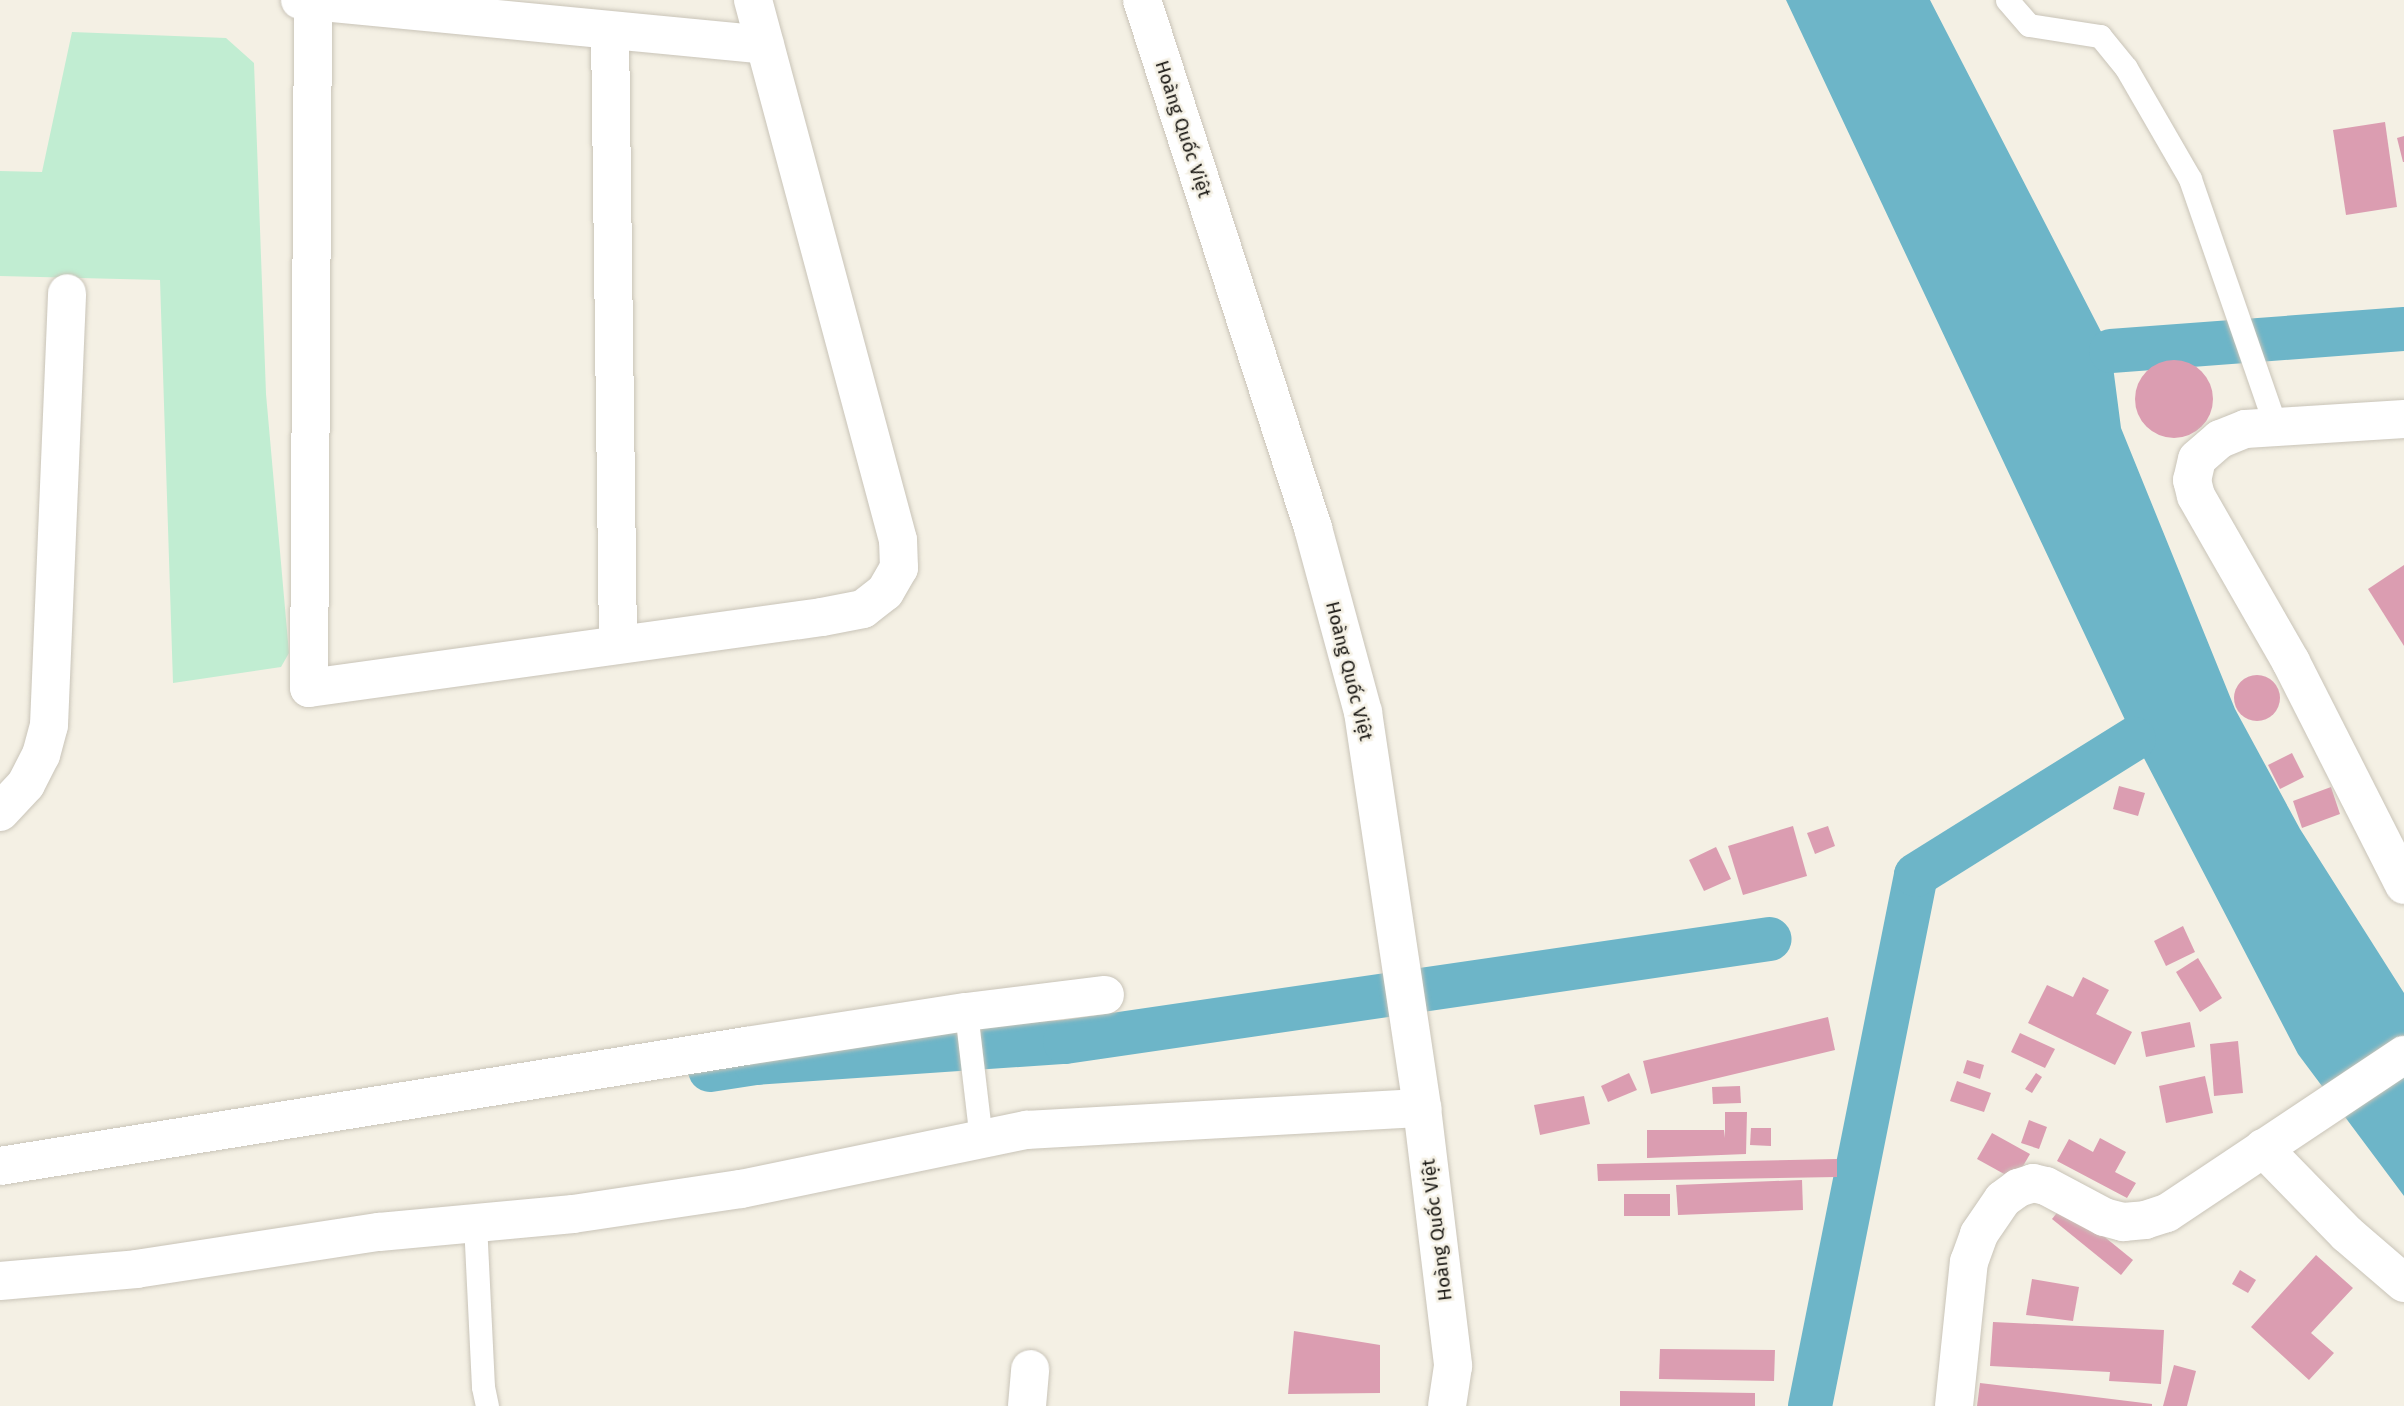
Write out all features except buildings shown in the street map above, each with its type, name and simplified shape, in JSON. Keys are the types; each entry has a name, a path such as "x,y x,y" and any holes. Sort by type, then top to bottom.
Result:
{"street":[{"path":"753,0 898,540 899,568 885,592 863,608 309,688 307,1 765,45"},
{"name":"Hoàng Quốc Việt","path":"1142,0 1313,528 1363,712 1419,1094 1453,1366 1447,1406"},
{"path":"610,31 618,643"},
{"path":"0,812 26,784 41,755 49,725 67,293"},
{"path":"2404,419 2245,429 2220,439 2197,458 2192,480 2196,496 2291,662 2404,885"},
{"path":"0,1166 967,1022 1105,995"},
{"path":"1954,1406 1969,1262 1979,1234 2003,1199 2018,1188 2033,1183 2046,1186 2104,1217 2123,1222 2145,1220 2167,1213 2404,1055"},
{"path":"0,1281 136,1269 379,1232 573,1214 741,1189 980,1133 1419,1094"},
{"path":"2275,1140 2347,1234 2404,1283"}],"lane":[{"path":"2007,0 2029,24 2100,36 2126,68 2190,179 2276,428"},
{"path":"967,1022 980,1133"},
{"path":"475,1223 483,1388 487,1406"}],"green space":[{"path":"72,32 226,38 254,63 266,394 289,653 281,667 173,683 160,280 0,276 0,171 42,172"}],"water":[{"path":"1786,0 1930,0 2111,351 2121,428 2235,709 2300,829 2404,993 2404,1196 2298,1054 2134,739"}],"waterway":[{"path":"2111,351 2404,329"},
{"path":"1810,1406 1916,875 2134,739"},
{"path":"710,1070 755,1063 1065,1042 1770,939"}]}
